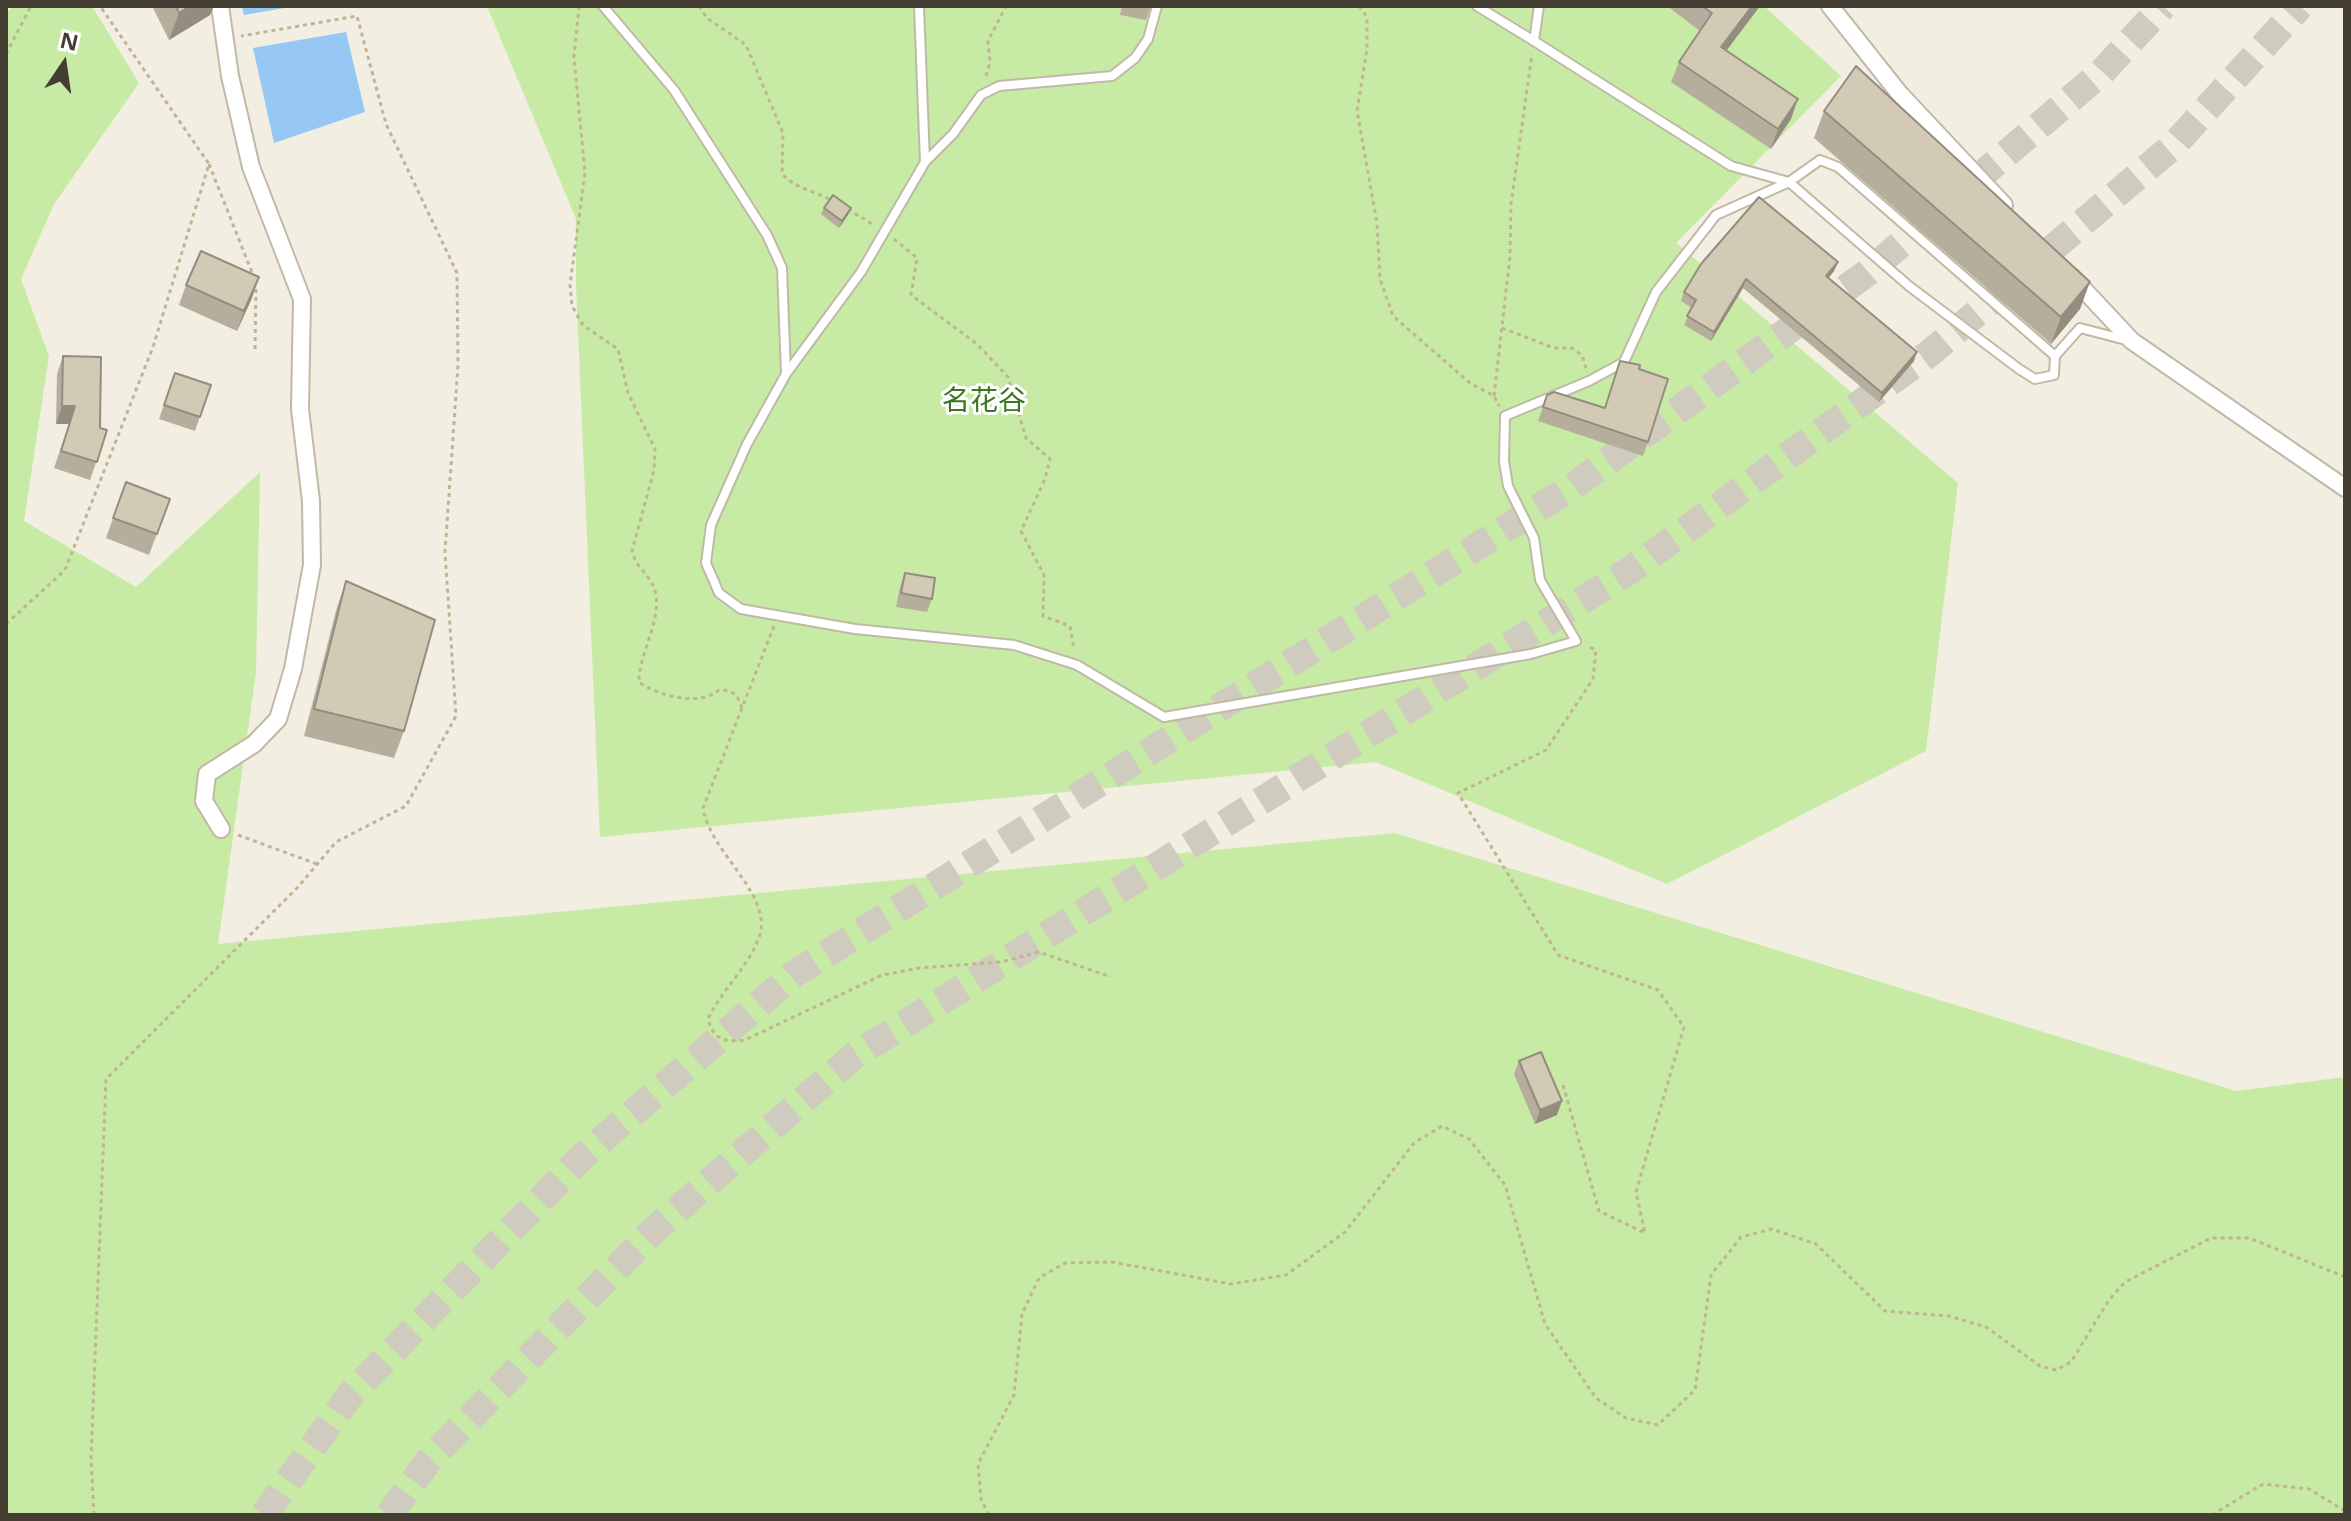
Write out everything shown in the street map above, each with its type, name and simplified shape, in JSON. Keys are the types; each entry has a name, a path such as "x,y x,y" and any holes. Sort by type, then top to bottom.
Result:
{"street":[{"path":"220,6 230,76 251,167 302,299 300,409 311,501 312,565 293,669 278,719 254,744 207,774 204,801 221,829"},
{"path":"1830,6 1899,93 2016,217"},
{"path":"2058,262 2132,341 2345,488"}],"lane":[{"path":"603,6 674,90 767,235 782,268 786,374"},
{"path":"919,6 925,162"},
{"path":"1157,6 1148,39 1135,58 1112,76 999,86 981,95 953,134 925,162 861,272 786,374 747,444 711,525 706,563 719,593 741,609 855,629 1014,645 1077,665 1164,717 1531,654 1576,641 1540,580 1534,538 1508,486 1504,461 1505,416 1589,381 1624,362 1656,292 1716,215 1789,182 1820,160 1838,167 2055,356"},
{"path":"1477,6 1731,166 1789,182 1909,286 2035,379 2054,375 2055,356 2080,328 2132,341"},
{"path":"1534,41 1539,6"}],"path":[{"path":"6,54 31,6"},
{"path":"100,6 209,164 256,283 255,349"},
{"path":"552,6 571,6"},
{"path":"579,6 574,57 585,173 570,285 572,306 583,325 618,349 628,393 655,449 654,470 632,551 634,561 649,576 656,596 651,632 639,661 639,682 647,688 690,699 711,697 719,690 729,690 738,696 742,709"},
{"path":"699,6 707,18 746,45 783,133 779,164 782,174 798,187 808,188 833,201"},
{"path":"981,95 990,62 988,41 1006,6"},
{"path":"1359,6 1367,17 1367,49 1357,111 1377,223 1380,279 1393,316 1470,383 1494,396 1505,416"},
{"path":"94,1515 91,1459 106,1079 336,842 406,806 456,716 445,552 458,365 457,273 386,124 357,16 225,38"},
{"path":"1494,396 1511,204 1534,41"},
{"path":"6,624 65,570 153,347 209,164"},
{"path":"845,207 869,220 882,235 893,239 917,258 911,295 977,344 1008,377 1026,438 1050,459 1045,479 1021,531 1044,575 1043,616 1070,626 1077,665"},
{"path":"1502,328 1554,348 1572,348 1582,355 1589,381"},
{"path":"778,615 703,808 706,829 759,904 763,925 758,942 716,1000 708,1019 716,1037 725,1042 745,1040 882,975 919,968 1001,962 1039,952 1111,977"},
{"path":"1563,1085 1599,1211 1645,1233 1636,1192 1684,1027 1658,990 1558,955 1458,793 1546,750 1593,679 1596,650 1576,641"},
{"path":"221,829 317,864"},
{"path":"989,1515 981,1499 978,1464 1014,1395 1022,1314 1039,1278 1065,1263 1112,1262 1231,1284 1286,1275 1345,1232 1414,1143 1442,1126 1469,1139 1505,1185 1545,1324 1596,1398 1626,1418 1658,1425 1695,1390 1711,1275 1741,1237 1772,1229 1816,1244 1885,1311 1949,1316 1986,1327 2040,1366 2056,1370 2071,1362 2109,1300 2125,1282 2211,1238 2249,1238 2345,1277"},
{"path":"2212,1515 2263,1484 2309,1489 2345,1511"}],"green space":[{"path":"15,6 92,6 139,83 54,204 21,279 49,356 24,521 136,587 260,472 256,672 218,944 1395,833 2236,1091 2345,1077 2345,1515 6,1515 6,12"},
{"name":"名花谷","path":"487,6 1764,6 1841,76 1676,243 1958,483 1926,751 1667,884 1376,762 600,837 576,285 576,219"}],"water":[{"path":"242,6 296,6 244,15"},
{"path":"346,32 365,112 274,143 253,48"}],"building":[{"path":"176,6 190,6 179,13"},
{"path":"1702,6 1752,6 1721,47 1798,99 1778,129 1679,62 1712,13"},
{"path":"1856,66 2090,282 2061,317 1824,111"},
{"path":"833,195 851,208 842,221 824,208"},
{"path":"1759,197 1838,262 1826,276 1917,352 1882,393 1746,279 1714,332 1687,316 1696,300 1684,292 1701,264"},
{"path":"201,251 259,277 244,311 186,285"},
{"path":"63,356 101,357 100,428 107,430 97,462 61,451 75,406 62,406"},
{"path":"1620,361 1640,365 1639,369 1668,379 1648,442 1543,407 1547,395 1554,392 1605,408"},
{"path":"175,373 211,385 200,417 164,405"},
{"path":"126,482 170,499 157,534 113,518"},
{"path":"905,573 935,578 932,599 901,593"},
{"path":"346,581 435,620 404,731 314,709"},
{"path":"1541,1052 1562,1101 1540,1110 1519,1061"}],"tunnel":[{"path":"264,1515 350,1395 582,1157 794,974 1572,487 1867,273 2102,72 2163,6"},
{"path":"389,1515 429,1460 653,1231 855,1055 1629,571 1930,353 2174,145 2300,6"}]}
